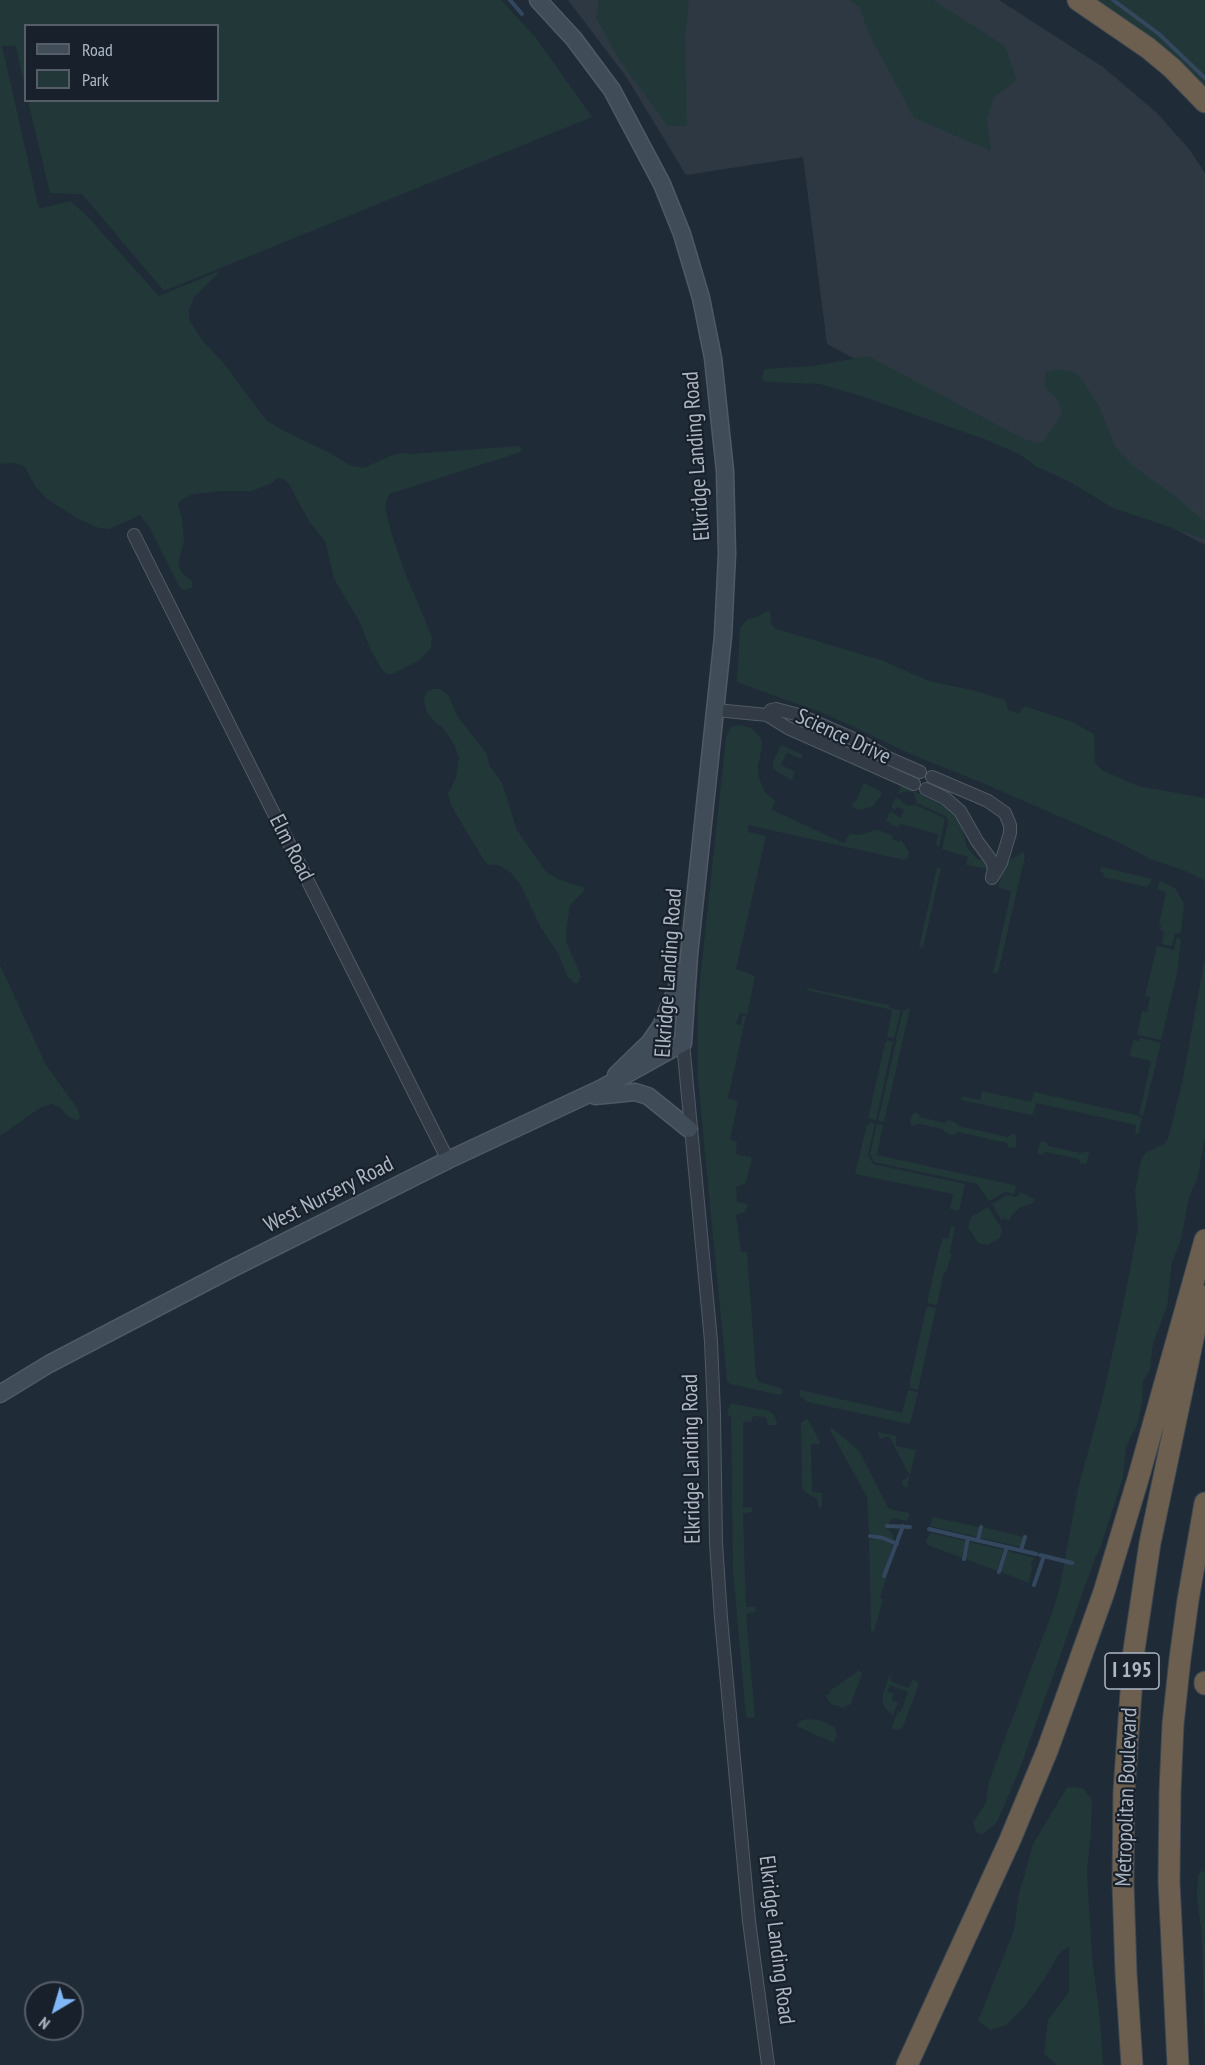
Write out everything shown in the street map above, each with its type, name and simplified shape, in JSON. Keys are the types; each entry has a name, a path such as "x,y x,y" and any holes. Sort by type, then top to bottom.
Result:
{"highway":[{"path":"1078,0 1148,48 1172,68 1205,102"},
{"path":"907,2065 1010,1840 1065,1703 1104,1592 1135,1491 1205,1240"},
{"name":"Metropolitan Boulevard","path":"1132,2065 1125,1951 1124,1803 1134,1650 1150,1543 1205,1284"},
{"name":"Metropolitan Boulevard","path":"1178,2065 1169,1882 1172,1747 1188,1600 1205,1503"}],"main road":[{"name":"Elkridge Landing Road","path":"538,0 574,39 605,82 639,138 662,184 682,234 701,298 713,358 725,471 727,554 723,636 689,955 682,1043"},
{"path":"602,1088 650,1042 661,1026 689,955"},
{"name":"West Nursery Road","path":"0,1394 49,1364 229,1270 448,1160 602,1088 682,1043"},
{"path":"582,1098 635,1092 648,1096 689,1129"}],"street":[{"name":"Elm Road","path":"134,535 448,1160"},
{"name":"Science Drive","path":"767,715 771,710 776,709 799,715 865,744 888,758 988,801 1005,813 1010,825 1010,833 1001,863 992,878 994,867 991,860 976,841 960,812 945,798 926,789"},
{"name":"Science Drive","path":"716,710 767,715 788,728 914,784"},
{"name":"Elkridge Landing Road","path":"682,1043 711,1341 716,1543 721,1618 752,1943 768,2065"}],"shaded area":[{"path":"568,0 999,0 1103,67 1156,112 1189,149 1205,173 1205,545 827,344 803,157 686,175 627,78"}],"green space":[{"path":"0,0 501,0 536,38 592,117 164,291 82,194 50,193 28,102 219,102 219,24 24,24 24,83 16,46 2,46 39,209 70,201 87,216 159,296 219,273 194,297 189,309 189,320 202,340 222,361 266,420 351,466 364,468 392,455 403,453 520,446 522,451 518,453 389,494 385,506 391,532 432,637 431,648 420,660 392,674 386,674 381,668 359,621 334,579 325,541 310,523 289,484 282,478 277,478 272,483 252,491 193,494 181,500 178,505 184,540 178,565 183,574 192,581 192,588 184,590 179,586 150,528 140,515 110,529 99,528 78,519 47,499 35,486 25,467 16,463 0,464"},
{"path":"599,0 689,0 685,38 687,126 667,126 616,55 596,18"},
{"path":"850,0 933,0 1005,46 1017,80 994,97 987,120 991,151 914,118 868,32 860,8"},
{"path":"1090,0 1205,0 1205,91"},
{"path":"868,356 1024,439 1037,443 1043,442 1062,414 1057,399 1045,387 1045,373 1057,369 1076,373 1099,406 1115,446 1133,466 1176,497 1205,522 1205,539 1113,508 1070,482 1037,467 1019,454 987,440 820,384 768,382 764,381 762,376 765,369 813,366"},
{"path":"770,611 771,624 776,629 881,660 929,681 976,691 1004,700 1008,710 1019,714 1024,706 1070,721 1094,734 1095,763 1102,770 1138,786 1205,798 1205,881 1183,870 1150,859 1118,842 978,781 915,756 828,715 737,682 740,628 748,619"},
{"path":"440,689 448,695 458,717 487,754 489,765 502,783 517,830 546,872 560,880 585,888 570,905 566,932 566,941 581,976 578,983 574,983 567,976 559,955 540,926 520,884 510,872 499,865 490,865 485,862 452,807 448,794 456,778 459,758 455,746 444,729 426,711 424,698 427,692"},
{"path":"740,725 753,729 761,738 758,776 765,792 775,801 772,810 844,843 850,834 859,835 875,830 881,831 893,836 892,839 899,842 901,840 909,852 905,860 748,825 748,832 766,836 736,969 755,976 747,1015 740,1013 736,1024 741,1025 742,1016 746,1016 728,1098 738,1101 730,1140 737,1142 736,1154 752,1158 746,1183 736,1187 737,1202 748,1204 745,1212 736,1215 741,1252 747,1252 756,1376 759,1382 781,1388 783,1392 779,1395 730,1384 727,1381 698,1080 698,1000 726,737 731,727"},
{"path":"781,745 803,755 801,759 787,753 781,765 795,772 792,780 773,768 773,762"},
{"path":"864,783 881,791 881,795 872,807 859,810 853,808 852,803 855,802"},
{"path":"902,785 952,810 960,821 967,847 976,858 986,862 988,869 966,865 968,857 942,849 948,823 947,817 917,803 914,793 909,791 897,794"},
{"path":"896,797 908,806 915,805 945,818 939,847 936,845 938,834 900,824 899,827 894,826 886,821 890,811 900,818 904,810 891,807"},
{"path":"1023,852 1025,856 998,973 993,973 1011,892 998,887 1006,863"},
{"path":"1102,867 1152,879 1147,887 1103,877 1104,873 1100,872"},
{"path":"937,868 941,868 923,948 919,947"},
{"path":"1160,881 1175,888 1184,903 1181,933 1175,934 1172,946 1162,944 1164,931 1160,930 1161,925 1159,924 1166,892 1157,889"},
{"path":"1177,937 1181,940 1177,974 1161,1040 1137,1035 1142,1011 1147,1012 1150,997 1145,996 1157,946 1174,950"},
{"path":"1205,957 1205,1137 1197,1180 1189,1197 1181,1240 1172,1262 1167,1307 1153,1343 1150,1370 1143,1381 1142,1403 1137,1425 1126,1447 1123,1477 1101,1546 1019,1771 997,1822 983,1834 977,1833 973,1823 986,1803 989,1781 1060,1586 1078,1489 1103,1396 1125,1296 1138,1227 1135,1191 1141,1160 1145,1153 1165,1143 1169,1136 1183,1078"},
{"path":"0,965 46,1065 77,1108 80,1117 78,1121 51,1104 40,1108 0,1136"},
{"path":"807,988 889,1005 889,1008 901,1010 894,1038 887,1037 892,1010 807,990"},
{"path":"910,1009 884,1122 878,1121 896,1042 898,1042 896,1039 903,1011"},
{"path":"1140,1038 1161,1043 1143,1116 1139,1115 1151,1061 1130,1056 1133,1040 1139,1041"},
{"path":"888,1040 893,1042 876,1120 868,1118 885,1043"},
{"path":"982,1091 1031,1102 1034,1092 1136,1115 1142,1118 1139,1133 1135,1135 1136,1125 1036,1103 1031,1115 961,1100 962,1096 980,1100"},
{"path":"914,1113 918,1113 920,1117 945,1123 948,1120 959,1126 1008,1137 1012,1134 1016,1135 1016,1147 1009,1148 1007,1143 958,1132 954,1135 946,1133 943,1129 919,1124 913,1126 910,1123"},
{"path":"870,1122 875,1124 868,1155 873,1164 965,1184 959,1211 950,1209 953,1194 855,1174 867,1124 869,1125"},
{"path":"877,1124 883,1125 877,1155 1009,1184 1016,1186 1014,1194 1005,1192 989,1201 977,1184 874,1162 870,1154"},
{"path":"1041,1141 1046,1142 1048,1146 1081,1153 1087,1151 1089,1153 1087,1163 1080,1164 1079,1159 1045,1152 1043,1155 1039,1154 1037,1152"},
{"path":"1021,1192 1034,1199 1033,1203 1019,1208 1009,1221 1004,1218 1002,1221 992,1204 1007,1195 1016,1197"},
{"path":"988,1207 1002,1229 1000,1238 988,1245 978,1243 968,1227 971,1217"},
{"path":"951,1226 955,1227 950,1253 952,1254 943,1275 937,1305 927,1303 939,1250 943,1238 948,1239"},
{"path":"928,1306 936,1308 918,1390 910,1388 911,1385 909,1385"},
{"path":"800,1390 902,1413 908,1390 918,1392 909,1424 808,1402 800,1396"},
{"path":"731,1403 769,1411 774,1415 777,1423 777,1425 768,1425 766,1417 753,1416 751,1422 743,1422 743,1507 753,1509 752,1512 743,1513 746,1607 756,1609 755,1612 746,1614 755,1717 749,1718 746,1717 733,1570 731,1416 728,1416"},
{"path":"806,1419 820,1442 811,1444 812,1492 822,1493 822,1507 819,1508 817,1499 805,1492 802,1487 801,1423"},
{"path":"831,1427 859,1451 889,1509 910,1513 907,1521 893,1518 888,1523 887,1528 894,1536 893,1541 869,1533 867,1497 830,1430"},
{"path":"877,1432 896,1436 896,1446 915,1450 918,1441 910,1476 889,1436 880,1439"},
{"path":"910,1476 907,1488 903,1486 902,1481"},
{"path":"933,1517 979,1527 977,1537 930,1526"},
{"path":"983,1527 1023,1537 1021,1547 981,1538"},
{"path":"931,1533 966,1541 962,1558 928,1545 926,1541"},
{"path":"869,1539 883,1540 893,1544 883,1575 885,1576 894,1554 880,1598 883,1599 874,1632 871,1630"},
{"path":"969,1542 1004,1550 997,1571 965,1559"},
{"path":"1008,1551 1035,1558 1031,1563 1029,1583 1001,1572"},
{"path":"858,1669 862,1674 851,1704 843,1708 831,1704 825,1695 828,1695 831,1690"},
{"path":"891,1671 890,1681 908,1688 913,1679 919,1684 903,1727 899,1730 893,1729 892,1726 898,1711 901,1712 908,1692 890,1685 887,1691 894,1694 891,1700 898,1703 893,1715 887,1710 883,1704 883,1694"},
{"path":"819,1720 834,1727 837,1735 834,1743 796,1726 800,1721"},
{"path":"1067,1787 1083,1788 1092,1800 1087,1871 1092,1957 1103,2065 1057,2065 1044,2054 1048,2020 1069,1992 1069,1946 1058,1955 1025,2006 1006,2025 991,2030 978,2021 1014,1930 1019,1894 1033,1844"},
{"path":"1203,1870 1205,1873 1205,2059 1202,1937 1197,1896 1198,1875"}],"waterway":[{"path":"510,0 522,14"},
{"path":"1113,0 1159,34 1205,78"},
{"path":"887,1526 910,1527"},
{"path":"884,1576 903,1526"},
{"path":"978,1540 981,1527"},
{"path":"929,1529 1036,1554"},
{"path":"870,1536 897,1544"},
{"path":"1021,1550 1025,1537"},
{"path":"964,1559 968,1538"},
{"path":"999,1572 1007,1547"},
{"path":"1040,1555 1072,1563"},
{"path":"1034,1585 1044,1556"}]}
